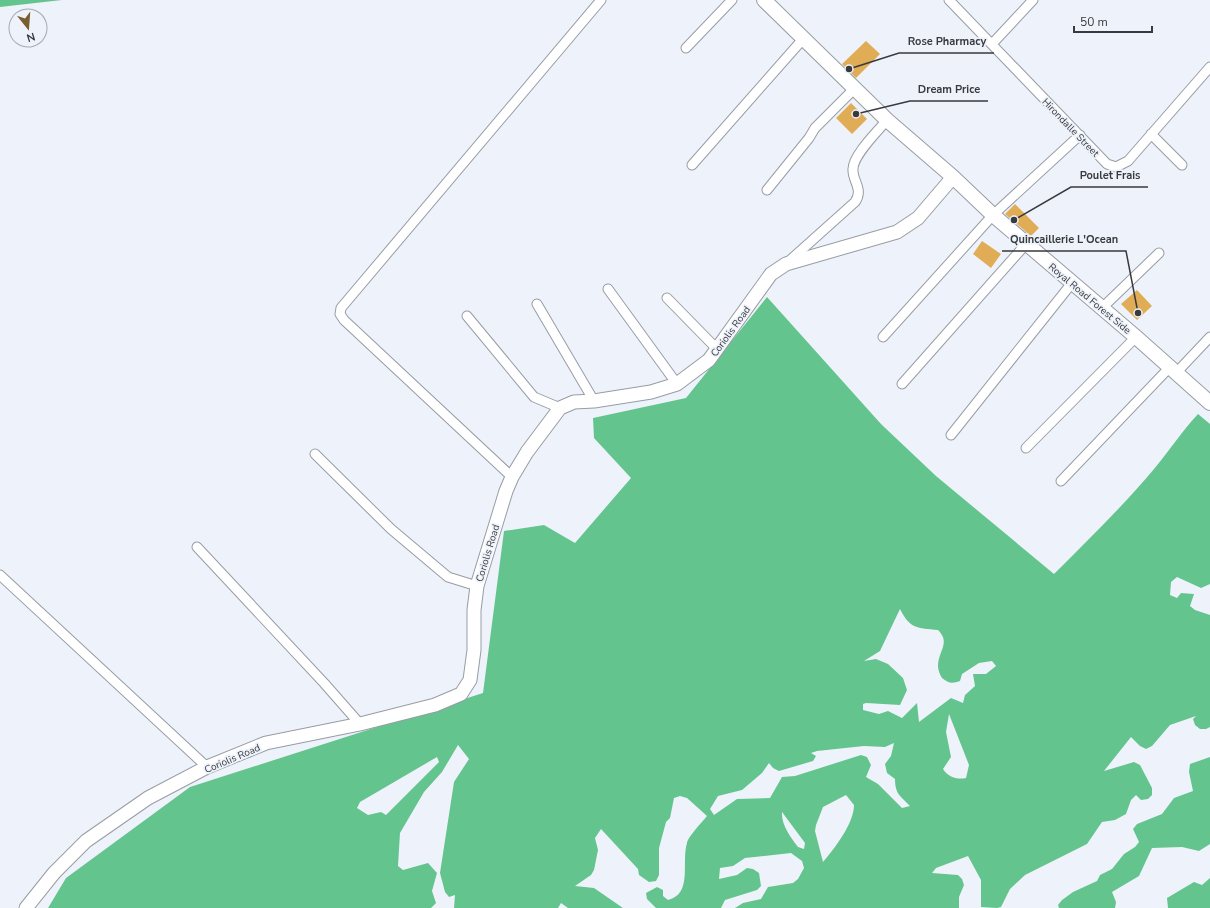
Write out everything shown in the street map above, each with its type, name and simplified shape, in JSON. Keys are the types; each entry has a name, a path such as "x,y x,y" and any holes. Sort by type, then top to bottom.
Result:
{"main road":[{"name":"Royal Road Forest Side","path":"764,0 887,120 953,177 1026,244 1136,337 1210,403"},
{"name":"Coriolis Road","path":"26,908 54,873 86,841 148,798 207,767 266,744 435,706 462,694 470,680 474,650 474,610 477,586 512,478 527,452 560,408 574,402 594,401 651,392 676,384 709,360 771,274 786,264 897,232 918,218 953,177"}],"street":[{"path":"512,478 344,320 340,314 341,308 601,0"},
{"path":"686,48 732,0"},
{"name":"Hirondalle Street","path":"949,0 1108,164 1116,167 1128,161 1210,67"},
{"path":"992,44 1033,0"},
{"path":"692,165 803,39"},
{"path":"767,190 809,138 815,128 854,89"},
{"path":"786,264 858,198 858,186 853,169 858,154 887,120"},
{"path":"1151,134 1182,165"},
{"path":"882,337 993,215 1080,135"},
{"path":"902,384 1026,244"},
{"path":"1102,308 1159,253"},
{"path":"951,435 1072,283"},
{"path":"608,289 676,384"},
{"path":"667,298 717,349"},
{"path":"537,304 594,401"},
{"path":"467,316 534,397 560,408"},
{"path":"1026,448 1136,337"},
{"path":"1061,482 1173,370 1210,337"},
{"path":"315,454 391,529 448,577 477,586"},
{"path":"197,547 324,683 360,724"},
{"path":"0,575 207,767"}],"green space":[{"path":"0,0 62,0 0,7"},
{"path":"767,297 881,424 936,476 1054,574 1130,496 1154,469 1186,427 1198,414 1210,424 1210,584 1201,588 1177,577 1171,582 1170,595 1177,598 1181,593 1194,594 1190,606 1195,610 1210,615 1210,727 1200,729 1195,725 1193,719 1196,716 1170,725 1152,746 1146,749 1140,746 1131,737 1104,771 1134,762 1140,765 1152,788 1152,795 1148,799 1141,800 1136,795 1131,800 1126,814 1115,820 1102,822 1087,844 1025,875 1010,889 1001,907 997,908 981,907 981,880 968,856 936,868 932,873 958,875 962,879 964,885 959,897 959,908 735,908 743,903 761,899 768,887 793,883 798,879 804,868 802,861 791,853 745,858 733,866 720,868 719,879 737,875 747,868 753,869 759,873 761,886 757,890 725,900 721,908 656,908 647,899 646,893 657,887 663,890 663,896 668,900 676,897 681,891 685,876 685,851 688,840 692,833 707,816 687,798 680,796 674,798 670,818 666,822 659,848 659,875 656,881 649,882 639,875 638,869 601,829 595,838 598,850 594,870 591,875 575,886 594,888 623,908 568,908 561,903 558,908 454,908 455,895 449,897 445,892 440,873 454,782 469,759 458,745 442,772 424,792 400,833 398,866 403,870 428,863 437,873 432,891 436,903 431,908 48,908 66,878 190,787 483,693 504,531 544,525 575,543 631,478 594,438 593,418 686,398","holes":["900,609 911,624 919,628 938,630 942,635 944,643 938,668 941,677 946,681 952,683 960,681 962,674 979,663 992,661 996,666 986,674 973,674 975,686 965,695 963,703 951,698 919,722 917,703 902,718 888,711 879,714 863,710 863,704 866,703 900,705 907,690 903,678 888,664 876,659 864,661 880,651","949,714 969,765 966,778 959,779 953,777 947,774 943,769 951,757 946,732","894,743 891,756 885,764 887,773 895,779 897,792 910,806 902,808 878,784 866,777 871,765 867,757 861,755 795,776 782,777 770,798 737,799 714,815 710,809 718,796 742,790 762,773 769,763 773,768 779,771 813,761 816,756 811,753 817,751 864,746 885,747","437,757 439,762 386,815 381,812 368,815 357,808 360,802","846,795 854,805 851,820 838,843 823,862 815,831 823,807","782,812 805,843 804,849 798,847 783,821"]},
{"path":"1210,757 1210,844 1199,851 1182,847 1152,848 1139,876 1112,892 1116,902 1115,908 1059,908 1058,905 1062,900 1073,892 1097,881 1100,875 1112,869 1124,854 1135,847 1139,842 1133,829 1137,824 1162,814 1174,798 1193,791 1189,772 1190,764"},
{"path":"1210,878 1210,908 1168,908 1167,898 1194,882 1202,885"}],"building":[{"path":"866,41 880,54 856,78 842,64"},
{"path":"851,103 867,119 852,134 836,118"},
{"path":"1015,204 1039,228 1031,236 1005,214"},
{"path":"982,241 1001,254 991,268 973,254"},
{"path":"1137,290 1152,306 1137,320 1121,304"}],"place":[{"name":"Rose Pharmacy","path":"849,69"},
{"name":"Dream Price","path":"856,114"},
{"name":"Poulet Frais","path":"1014,220"},
{"name":"Quincaillerie L'Ocean","path":"1138,313"}]}
